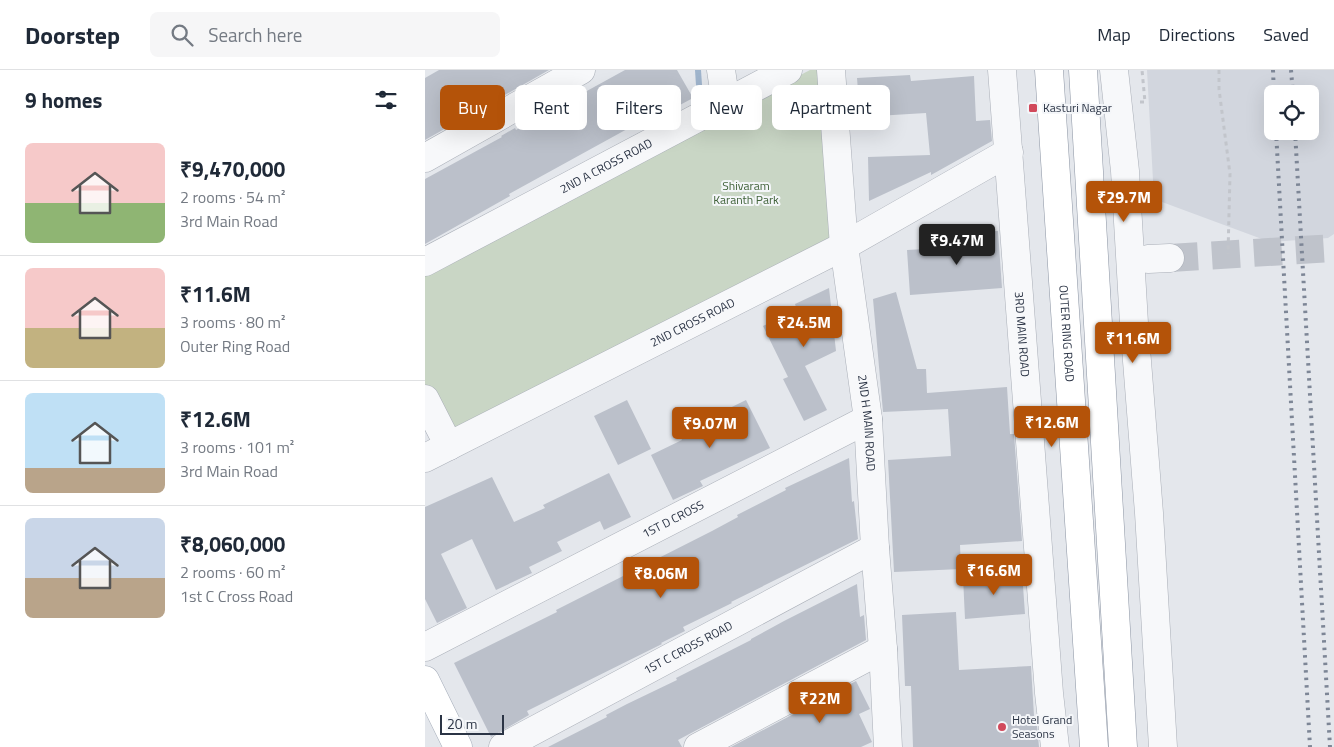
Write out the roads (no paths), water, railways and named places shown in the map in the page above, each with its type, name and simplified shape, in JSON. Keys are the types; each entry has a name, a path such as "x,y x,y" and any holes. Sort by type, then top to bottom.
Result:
{"main road":[{"name":"OUTER RING ROAD","path":"1049,70 1094,747"},
{"path":"1083,70 1123,747"},
{"path":"425,680 458,747"}],"street":[{"path":"425,158 581,70"},
{"path":"721,70 723,85"},
{"name":"2ND A CROSS ROAD","path":"759,85 787,70"},
{"name":"2ND H MAIN ROAD","path":"831,70 844,246 868,419 883,649 885,746"},
{"name":"3RD MAIN ROAD","path":"1002,70 1049,693 1055,747"},
{"path":"1114,70 1125,170 1163,747"},
{"name":"2ND A CROSS ROAD","path":"425,262 691,121"},
{"name":"2ND CROSS ROAD","path":"425,458 844,246 1009,152"},
{"path":"1125,170 1142,182 1159,258 1160,448 1159,456 1146,478"},
{"path":"425,399 449,446"},
{"name":"1ST D CROSS","path":"425,647 868,419"},
{"name":"1ST C CROSS ROAD","path":"503,747 875,548"},
{"path":"698,747 883,649"}],"waterway":[{"path":"698,70 699,85"}],"tunnel":[{"path":"1170,258 1334,248"}],"railway":[{"path":"1273,70 1274,85"},
{"path":"1291,70 1292,85"},
{"path":"1276,140 1310,747"},
{"path":"1296,140 1330,747"}],"place":[{"name":"Kasturi Nagar","path":"1033,108"},
{"name":"Hotel Grand Seasons","path":"1002,727"}],"park label":[{"name":"Shivaram Karanth Park","path":"746,193"}]}
